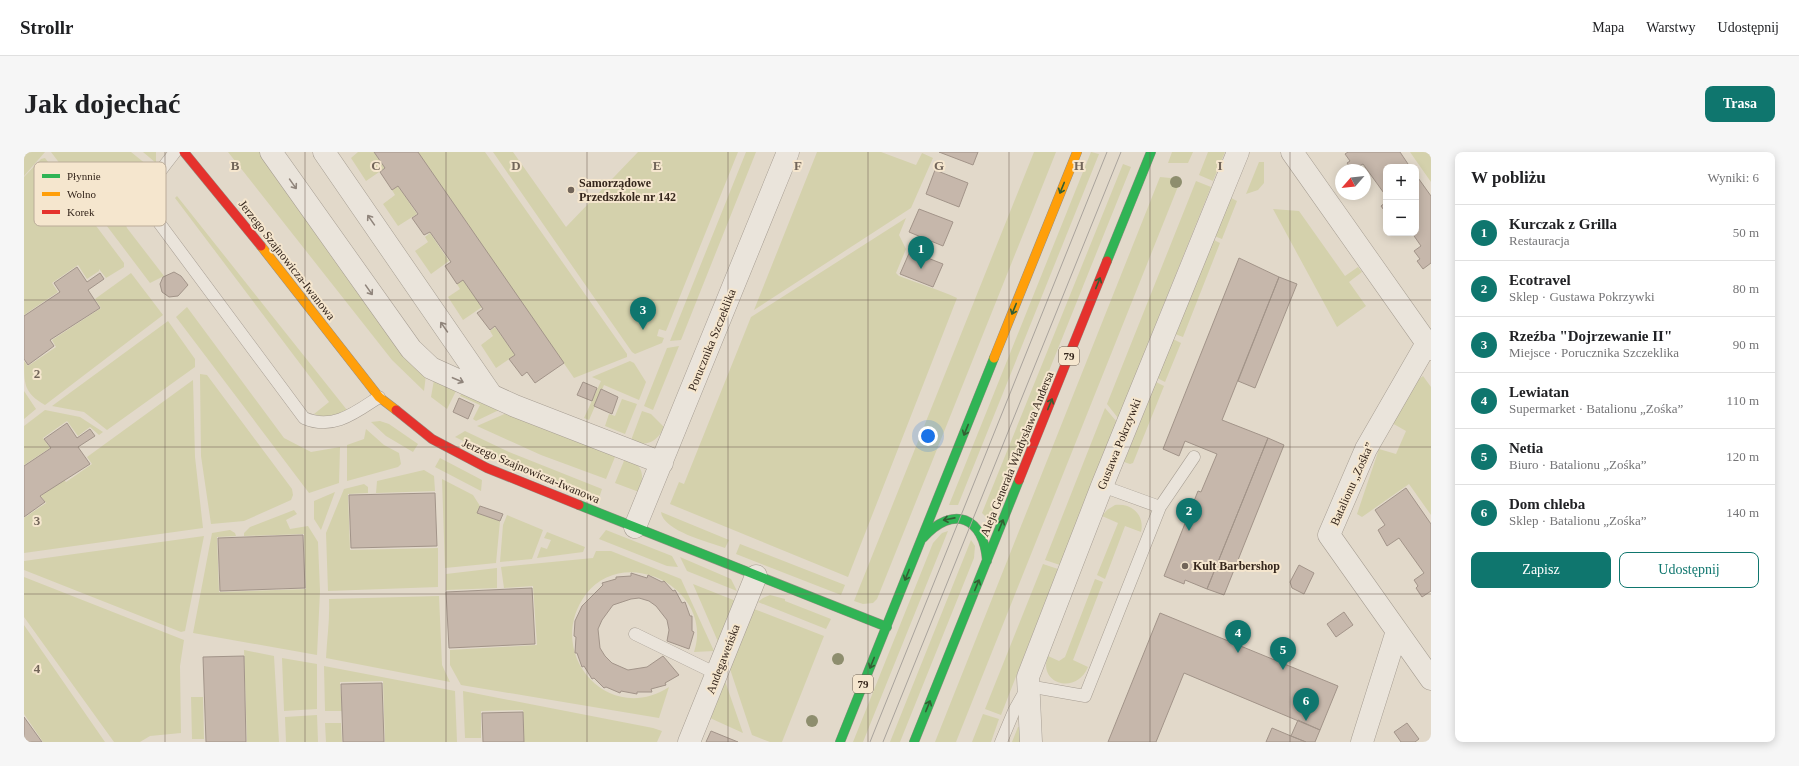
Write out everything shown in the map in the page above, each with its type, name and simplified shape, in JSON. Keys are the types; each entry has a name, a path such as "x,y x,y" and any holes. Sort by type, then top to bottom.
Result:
{"main road":[{"name":"Jerzego Szajnowicza-Iwanowa","path":"184,152 220,194 379,396 432,440 487,468 887,627"},
{"name":"79","path":"840,742 1077,152"},
{"name":"Aleja Generała Władysława Andersa","path":"914,742 1151,152"},
{"path":"922,538 930,528 937,523 954,518 964,519 972,523 980,532 987,548 987,561"}],"street":[{"path":"271,152 411,350 431,368 515,406 662,463"},
{"path":"324,152 490,394"},
{"name":"Porucznika Szczeklika","path":"635,528 788,152"},
{"name":"Gustawa Pokrzywki","path":"1031,742 1028,677 1102,486 1238,152"},
{"name":"Batalionu „Zośka”","path":"1292,152 1429,346 1366,449 1330,535 1431,678"},
{"name":"Andegaweńska","path":"689,742 756,576"},
{"path":"1362,742 1397,631"}],"lane":[{"path":"166,165 175,152"},
{"path":"161,226 304,418 323,424 336,421 355,413 379,396"},
{"path":"1001,742 1014,711 1028,686 1085,696 1160,507 1194,457"},
{"path":"1102,486 1160,507"},
{"path":"635,634 717,674"}],"shaded area":[{"path":"24,152 45,152 36,162 34,162 34,165 24,176"},
{"path":"51,152 131,152 143,162 59,162"},
{"path":"143,152 156,152 155,162"},
{"path":"228,152 262,152 426,375 424,391 392,360"},
{"path":"358,152 374,152 385,168 366,181 351,158"},
{"path":"418,152 485,152 627,354 627,357 574,378"},
{"path":"493,152 513,152 566,227 638,152 738,152 666,331 659,329 657,336 664,338 662,343 635,354 632,352"},
{"path":"746,152 756,152 681,340 670,341"},
{"path":"817,152 881,152 916,165 922,153 933,158 911,208 754,310"},
{"path":"1034,152 1056,152 877,599 873,603 863,604 854,601"},
{"path":"1091,152 1099,154 958,505 949,505"},
{"path":"1172,152 1193,152 1188,163 1168,163"},
{"path":"1208,152 1225,152 1213,181 1199,175"},
{"path":"1410,152 1431,152 1431,182 1419,164"},
{"path":"45,158 48,162 38,162"},
{"path":"1259,162 1264,162 1264,183 1258,190 1246,194"},
{"path":"1123,164 1131,167 989,520 982,513"},
{"path":"34,166 34,226 96,226 124,263 124,267 106,278 99,269 99,271 87,279 78,265 52,283 58,292 24,315 24,177"},
{"path":"1160,177 1181,179 956,742 935,742"},
{"path":"1196,181 1211,187 1118,418 1107,404"},
{"path":"398,186 417,214 398,226 383,204 395,195 392,190"},
{"path":"177,196 347,410 335,417 323,417 314,414 329,402 175,198"},
{"path":"1229,197 1237,201 1222,239 1214,236"},
{"path":"1273,209 1299,211 1345,276 1358,267 1362,272 1349,282 1366,306 1337,327"},
{"path":"906,218 899,235 906,249 896,273 899,276 957,298 848,577 670,504 679,482 684,484 751,317"},
{"path":"107,226 126,226 164,276 150,283"},
{"path":"430,233 449,261 431,274 415,251 428,242 425,237"},
{"path":"1212,239 1220,243 1183,337 1175,334"},
{"path":"131,273 163,315 45,405 38,401 29,392 25,382 24,361 28,366 56,347 52,340 101,308 95,299"},
{"path":"463,280 482,307 463,320 448,297 460,289 457,284"},
{"path":"187,307 284,438 311,452 340,447 339,483 309,493 176,317"},
{"path":"168,321 195,359 195,367 107,430 84,412 52,406"},
{"path":"495,327 515,355 496,368 481,345 493,336 490,331"},
{"path":"1173,339 1181,343 1165,382 1157,378"},
{"path":"679,346 653,410 644,406 667,348"},
{"path":"630,361 634,363 646,382 639,400 604,385 589,420 584,418 601,381 592,377"},
{"path":"200,374 207,375 292,489 293,495 291,500 244,521 211,524 201,456"},
{"path":"1423,376 1431,387 1431,515 1409,484 1362,517 1357,514 1379,449 1396,454 1406,431 1392,423 1414,383"},
{"path":"193,380 195,457 203,528 24,553 24,518 46,503 41,496 64,480 66,482 92,464 87,457"},
{"path":"434,380 456,391 447,409 431,397"},
{"path":"1156,382 1164,386 1133,463 1130,464 1124,462"},
{"path":"24,391 36,409 24,419"},
{"path":"462,392 499,410 476,421 473,419 480,405 460,396"},
{"path":"622,399 637,404 625,434 605,426 609,414 615,416"},
{"path":"1105,408 1117,422 1060,565 1045,560"},
{"path":"45,410 80,417 103,432 99,435 90,427 78,436 67,421 43,438 50,448 24,465 24,426"},
{"path":"642,411 651,414 664,427 658,437 650,442 641,444 630,443"},
{"path":"509,412 617,452 606,479 541,455 477,426"},
{"path":"380,421 389,424 418,444 413,452 386,436 371,422"},
{"path":"366,429 384,445 399,453 401,464 398,467 347,481 347,445 364,439"},
{"path":"465,431 509,452 602,489 599,498 509,463 455,437"},
{"path":"626,456 639,467 641,471 642,480 639,492 615,483"},
{"path":"440,458 482,480 481,491 435,467"},
{"path":"424,470 434,476 435,491 376,493 377,481"},
{"path":"442,479 473,495 480,506 478,513 500,521 496,563 445,568"},
{"path":"364,484 368,487 368,493 348,494 350,550 438,548 438,587 328,591 326,533 344,489"},
{"path":"335,492 321,530 314,519 314,501"},
{"path":"1115,505 1127,506 1136,511 1141,520 1142,526 1141,532 1125,526 1105,579 1097,575 1118,523 1102,516 1107,510"},
{"path":"294,510 297,514 286,520 290,529 308,526 318,542 320,591 317,655 193,633 212,533 230,530 235,533 236,536 217,537 219,592 306,589 304,534 244,536 244,533 250,527"},
{"path":"661,512 729,540 725,548 688,535 670,525 664,519"},
{"path":"507,515 543,530 532,559 500,562 503,525"},
{"path":"606,530 672,556 678,567 667,566 599,539"},
{"path":"948,531 863,742 853,742 933,543 942,533"},
{"path":"547,532 585,547 583,552 537,558 541,547 547,549 551,540 544,538"},
{"path":"204,536 185,631 181,632 24,570 24,561"},
{"path":"971,540 975,546 974,558 900,742 890,742"},
{"path":"740,544 845,585 841,595 736,554"},
{"path":"596,551 611,551 681,579 714,651 694,652 697,629 691,609 679,593 662,580 643,573 622,573 603,579 586,594 575,616 572,639 577,659 588,677 605,690 624,698 646,697 669,687 659,718 461,685 450,665 450,650 537,645 533,586 504,588 501,567 593,558"},
{"path":"680,557 731,579 737,591 687,571"},
{"path":"1043,564 1058,569 1001,715 985,709"},
{"path":"497,568 497,588 446,590 446,574"},
{"path":"24,577 184,640 180,666 181,733 150,736 140,742 114,742 24,617"},
{"path":"1095,579 1103,582 1073,660 1088,667 1082,676 1075,681 1067,683 1059,682 1053,679 1048,673 1046,665 1048,656 1059,661 1065,657"},
{"path":"693,584 736,601 719,644"},
{"path":"770,595 785,599 785,601 831,619 826,629 758,602"},
{"path":"439,596 442,665 450,682 326,658 329,599"},
{"path":"754,609 824,636 782,742 770,742 752,735 730,669"},
{"path":"24,625 105,742 43,742 24,714"},
{"path":"244,650 274,656 279,742 247,742"},
{"path":"282,658 317,664 317,709 284,711"},
{"path":"324,666 455,691 457,742 385,742 383,681 340,682 342,711 325,711"},
{"path":"725,681 743,733 710,718"},
{"path":"463,691 662,731 657,742 524,742 523,710 481,711 481,738 465,738"},
{"path":"191,697 203,697 204,739 192,739"},
{"path":"983,714 999,719 991,742 972,742"},
{"path":"317,715 318,742 286,742 285,717"},
{"path":"325,723 341,723 342,742 326,742"},
{"path":"1018,727 1022,728 1022,742 1012,742"}],"building":[{"path":"374,152 418,152 564,363 535,383 527,372 522,376 509,359 515,355 495,326 490,330 477,313 483,309 463,280 457,284 445,266 451,262 430,232 424,235 412,218 418,214 398,186 392,190 380,172 385,168"},
{"path":"939,152 978,152 973,165"},
{"path":"1348,152 1400,152 1408,164 1383,164 1383,192 1371,175 1371,164 1348,164 1350,161 1345,154"},
{"path":"935,170 968,183 959,207 926,194"},
{"path":"1419,179 1431,196 1431,263 1423,269 1417,261 1420,259 1414,251 1421,246 1414,236 1419,236"},
{"path":"919,209 953,222 943,246 909,232"},
{"path":"910,251 943,264 933,287 900,274"},
{"path":"1239,258 1279,277 1222,420 1268,438 1207,589 1185,580 1184,584 1164,576 1198,491 1201,492 1217,454 1185,441 1179,456 1163,449"},
{"path":"77,267 87,282 100,273 104,279 88,290 100,308 50,340 54,346 28,365 24,359 24,316 60,292 54,283"},
{"path":"174,272 181,276 188,285 178,296 169,297 162,292 160,284 163,277"},
{"path":"1279,277 1297,284 1255,388 1238,381"},
{"path":"583,382 597,388 592,401 577,395"},
{"path":"601,389 618,397 612,414 594,406"},
{"path":"459,398 474,405 468,419 453,412"},
{"path":"67,423 77,438 90,429 95,436 78,447 90,464 40,496 45,502 24,517 24,466 51,448 44,439"},
{"path":"1268,438 1284,445 1224,595 1207,589"},
{"path":"1406,488 1431,524 1431,591 1422,597 1416,588 1418,586 1414,580 1424,573 1399,538 1387,546 1378,530 1385,525 1375,510"},
{"path":"435,493 437,546 351,548 349,495"},
{"path":"480,506 503,514 500,521 477,513"},
{"path":"303,535 305,588 220,591 218,538"},
{"path":"1299,565 1314,573 1304,594 1292,588 1290,582"},
{"path":"631,573 647,578 648,575 662,582 664,581 673,591 675,590 682,603 685,602 690,616 692,616 692,631 694,632 689,649 667,641 669,630 667,620 656,606 649,601 639,598 613,605 602,620 598,629 600,648 605,656 612,663 628,670 647,667 663,656 679,675 665,683 666,685 651,689 652,692 637,692 637,694 621,691 620,693 606,687 604,688 594,678 592,679 584,666 582,667 577,653 575,653 576,637 574,636 575,621 582,606 603,585 602,583 616,579 616,577 631,576"},
{"path":"532,588 535,644 449,648 446,592"},
{"path":"1344,612 1353,625 1336,637 1327,624"},
{"path":"1160,613 1338,686 1320,730 1184,673 1156,742 1108,742"},
{"path":"244,656 246,742 206,742 203,657"},
{"path":"382,683 384,742 343,742 341,684"},
{"path":"523,712 524,742 483,742 482,713"},
{"path":"24,717 42,742 24,742"},
{"path":"1298,720 1320,730 1315,742 1306,742 1291,736"},
{"path":"1407,723 1419,739 1415,742 1401,742 1394,732"},
{"path":"1272,728 1291,736 1306,742 1266,742"},
{"path":"711,731 738,742 706,742"}],"tram line":[{"path":"870,742 1107,152"},
{"path":"883,742 1121,152"}],"traffic: fast":[{"path":"1107,261 1151,152"},
{"path":"840,742 994,358"},
{"path":"914,742 1019,480"},
{"path":"579,505 887,627"},
{"path":"923,538 934,527 945,521 956,519 965,520 973,525 980,534 985,546 987,561"}],"traffic: slow":[{"path":"994,358 1077,152"},
{"path":"261,246 379,397 396,410"}],"traffic: jam":[{"path":"184,152 261,246"},
{"path":"1019,480 1107,261"},
{"path":"396,410 432,439 487,468 579,505"}],"place":[{"name":"Samorządowe Przedszkole nr 142","path":"571,190"},
{"name":"Kurczak z Grilla","path":"921,269"},
{"name":"Rzeźba \"Dojrzewanie II\"","path":"643,330"},
{"name":"Ecotravel","path":"1189,531"},
{"name":"Kult Barbershop","path":"1185,566"},
{"name":"Lewiatan","path":"1238,653"},
{"name":"Netia","path":"1283,670"},
{"name":"Dom chleba","path":"1306,721"}]}
